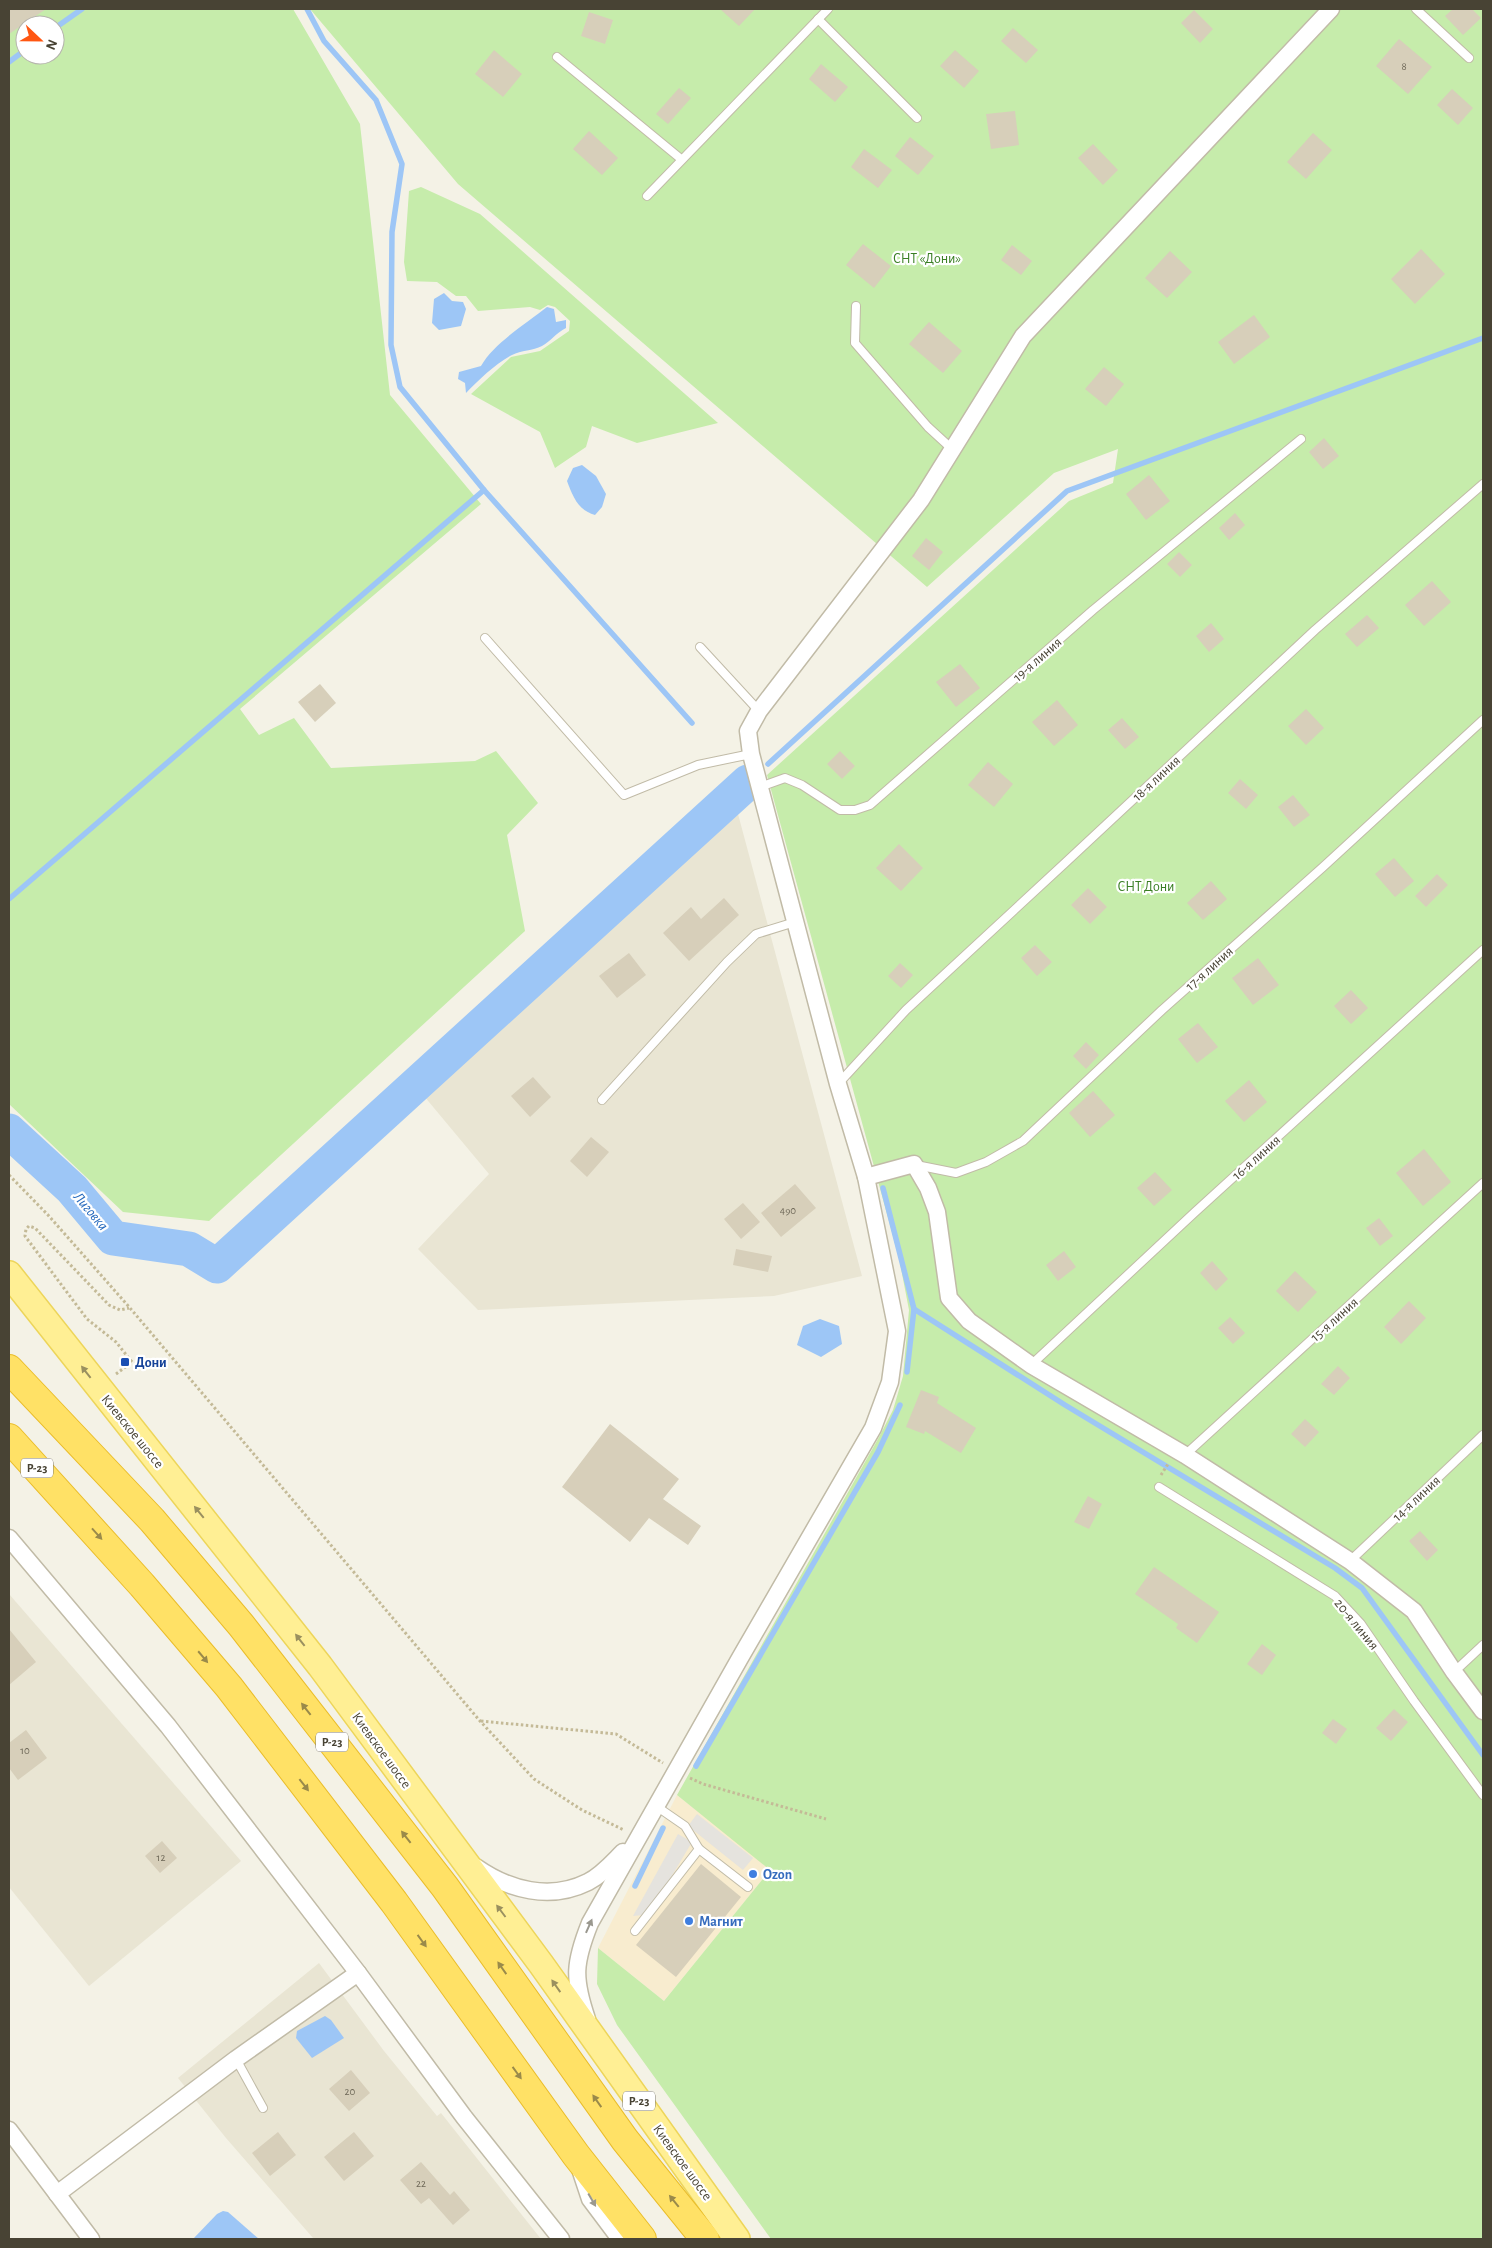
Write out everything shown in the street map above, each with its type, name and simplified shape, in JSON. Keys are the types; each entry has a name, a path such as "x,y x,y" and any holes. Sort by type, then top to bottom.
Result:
{"highway":[{"name":"Р-23","path":"9,1369 152,1520 241,1625 444,1887 625,2140 704,2239"},
{"name":"Р-23","path":"9,1438 142,1585 229,1687 394,1902 576,2155 642,2239"}],"main road":[{"name":"Киевское шоссе","path":"9,1274 320,1666 595,2039 737,2239"},
{"name":"Р-23","path":"9,1449 65,1498"}],"street":[{"path":"595,2039 577,1984 578,1956 590,1923 675,1771 873,1428 890,1382 897,1331 866,1177 838,1084 795,922 751,754 748,731 759,711 921,500 1023,336 1331,9"},
{"path":"866,1177 914,1164 928,1188 937,1212 949,1298 969,1321 1031,1365 1177,1458 1350,1561 1414,1611 1483,1712"},
{"path":"9,1538 168,1726 358,1973 464,2117 562,2239"},
{"path":"452,1845 492,1878 510,1886 545,1892 575,1888 589,1882 603,1872 638,1836"},
{"path":"57,2194 236,2058 358,1973"},
{"path":"9,2130 91,2239"},
{"path":"576,2155 590,2199 620,2239"}],"lane":[{"path":"647,196 828,9"},
{"path":"1416,9 1469,58"},
{"path":"818,19 917,118"},
{"path":"557,57 681,159"},
{"path":"856,306 855,343 928,427 952,449"},
{"name":"19-я линия","path":"760,787 785,778 802,786 840,810 855,810 870,805 1093,610 1301,439"},
{"name":"18-я линия","path":"838,1084 906,1010 1315,630 1483,484"},
{"path":"485,638 624,796 698,765 751,754"},
{"path":"700,647 759,711"},
{"name":"17-я линия","path":"914,1164 956,1173 986,1162 1023,1141 1162,1010 1323,867 1483,720"},
{"path":"602,1100 727,962 756,934 795,922"},
{"name":"16-я линия","path":"1031,1365 1194,1213 1483,950"},
{"name":"15-я линия","path":"1177,1458 1483,1183"},
{"name":"14-я линия","path":"1350,1561 1483,1435"},
{"name":"20-я линия","path":"1159,1487 1335,1596 1361,1624 1414,1701 1483,1795"},
{"path":"1454,1672 1483,1645"},
{"path":"656,1806 685,1826 699,1849 748,1887"},
{"path":"635,1931 699,1849"},
{"path":"236,2058 263,2108"}],"path":[{"path":"9,1175 48,1215 130,1308 480,1721 534,1779 582,1810 638,1836"},
{"path":"98,1388 132,1362 116,1342 88,1319 25,1236 26,1229 29,1226 35,1228 108,1305 120,1310 130,1308"},
{"path":"1162,1473 1177,1458"},
{"path":"480,1721 616,1734 675,1771 703,1784 826,1819"}],"shaded area":[{"path":"738,814 862,1276 774,1296 478,1310 418,1249 489,1174 419,1090"},
{"path":"9,1594 241,1861 89,1986 9,1887"},
{"path":"677,1795 771,1869 664,2001 598,1948"},
{"path":"697,1814 753,1858 743,1870 688,1826"},
{"path":"678,1834 692,1842 664,1889 644,1915 633,1916"},
{"path":"319,1963 384,2051 437,2116 441,2113 541,2239 312,2239 226,2138 178,2078"}],"green space":[{"path":"9,9 293,9 360,124 390,395 481,504 240,709 259,735 294,718 331,768 475,761 496,751 538,803 507,835 525,931 209,1221 123,1212 9,1104"},
{"path":"310,9 1483,9 1483,2239 771,2239 617,2025 597,1984 598,1948 664,2001 770,1870 677,1795 878,1439 893,1410 903,1376 909,1310 899,1258 767,775 1069,501 1113,483 1118,449 1054,473 927,587 458,184"},
{"path":"421,187 480,214 718,423 637,443 592,426 586,447 555,468 540,432 471,394 511,357 540,351 569,331 570,321 555,307 548,305 540,310 530,307 478,311 466,296 456,296 437,282 407,281 404,262 409,191"}],"water":[{"path":"444,293 452,301 463,302 466,309 461,326 439,330 432,323 434,299"},
{"path":"547,307 554,309 556,322 566,320 566,328 542,346 516,353 506,359 488,372 466,393 465,383 458,379 459,372 481,366 502,341"},
{"path":"582,465 596,476 606,494 602,507 595,515 580,506 567,481 573,468"},
{"path":"820,1319 839,1326 842,1344 821,1357 797,1345 803,1326"},
{"path":"325,2016 331,2020 344,2038 312,2058 296,2038 297,2031"},
{"path":"223,2211 228,2212 259,2239 193,2239 217,2214"}],"building":[{"path":"9,9 46,9 37,15 15,15 15,30 9,34"},
{"path":"720,9 755,9 739,26"},
{"path":"1453,9 1472,9 1481,18 1463,35 1445,16"},
{"path":"1194,10 1213,29 1200,43 1181,23"},
{"path":"589,12 613,20 605,44 581,36"},
{"path":"1013,28 1038,50 1026,63 1001,41"},
{"path":"1399,39 1432,67 1408,94 1376,66"},
{"path":"494,50 522,74 503,97 475,74"},
{"path":"955,50 979,71 964,88 940,66"},
{"path":"821,64 848,87 835,102 809,79"},
{"path":"679,88 691,98 668,124 656,114"},
{"path":"1452,89 1473,108 1458,125 1437,105"},
{"path":"1015,111 1019,145 991,149 986,114"},
{"path":"589,131 618,158 602,175 573,149"},
{"path":"1313,133 1332,150 1306,179 1287,162"},
{"path":"910,137 934,156 918,175 895,156"},
{"path":"1093,144 1118,170 1103,185 1078,158"},
{"path":"864,149 892,170 878,188 851,167"},
{"path":"863,244 891,266 874,288 846,265"},
{"path":"1012,245 1032,261 1021,275 1001,260"},
{"path":"1421,249 1445,274 1415,304 1391,279"},
{"path":"1170,251 1192,272 1167,298 1145,278"},
{"path":"1254,315 1270,337 1234,364 1218,342"},
{"path":"929,322 962,351 943,373 909,344"},
{"path":"1104,367 1124,384 1106,406 1085,389"},
{"path":"1324,438 1339,456 1323,469 1309,452"},
{"path":"1149,475 1170,501 1146,520 1126,494"},
{"path":"1235,513 1245,525 1229,540 1219,528"},
{"path":"926,538 943,552 929,570 912,556"},
{"path":"1179,552 1192,565 1180,577 1167,564"},
{"path":"1432,581 1451,602 1424,626 1405,605"},
{"path":"1367,615 1379,628 1357,647 1345,634"},
{"path":"1211,623 1224,639 1209,652 1196,636"},
{"path":"960,664 980,688 956,707 936,682"},
{"path":"320,684 336,703 315,722 298,702"},
{"path":"1057,700 1078,725 1054,746 1032,722"},
{"path":"1306,709 1324,728 1306,745 1288,726"},
{"path":"1122,718 1139,737 1125,749 1108,730"},
{"path":"840,751 855,766 842,779 827,764"},
{"path":"988,762 1013,784 994,807 968,785"},
{"path":"1240,779 1258,795 1246,809 1228,793"},
{"path":"1293,795 1310,815 1294,827 1278,807"},
{"path":"899,844 923,868 901,891 876,868"},
{"path":"1394,858 1414,881 1395,897 1375,874"},
{"path":"1437,874 1448,885 1426,907 1415,896"},
{"path":"1211,881 1227,899 1203,920 1187,903"},
{"path":"1088,888 1107,907 1090,924 1071,905"},
{"path":"724,898 739,915 689,961 663,933 691,907 701,919"},
{"path":"1035,945 1052,962 1037,976 1021,958"},
{"path":"629,953 646,975 617,998 599,976"},
{"path":"1258,958 1279,985 1253,1005 1232,978"},
{"path":"900,963 913,975 901,988 888,976"},
{"path":"1351,990 1368,1008 1351,1024 1334,1006"},
{"path":"1198,1023 1218,1047 1197,1063 1178,1039"},
{"path":"1086,1042 1099,1055 1086,1069 1073,1056"},
{"path":"533,1077 551,1097 530,1117 511,1096"},
{"path":"1249,1080 1267,1102 1244,1122 1225,1101"},
{"path":"1093,1091 1115,1115 1090,1137 1069,1113"},
{"path":"591,1137 609,1152 587,1177 570,1161"},
{"path":"1424,1149 1451,1182 1423,1206 1396,1173"},
{"path":"1155,1172 1172,1190 1154,1206 1137,1188"},
{"path":"795,1184 816,1208 781,1237 761,1213"},
{"path":"743,1203 760,1222 741,1239 724,1219"},
{"path":"1379,1218 1393,1236 1380,1246 1366,1228"},
{"path":"736,1249 772,1256 768,1272 733,1265"},
{"path":"1064,1251 1076,1267 1058,1281 1046,1265"},
{"path":"1212,1261 1228,1279 1216,1291 1200,1273"},
{"path":"1295,1271 1317,1292 1298,1312 1276,1291"},
{"path":"1409,1301 1426,1318 1401,1344 1384,1327"},
{"path":"1230,1317 1245,1333 1233,1344 1218,1328"},
{"path":"1338,1366 1350,1378 1334,1395 1321,1384"},
{"path":"921,1390 939,1397 937,1403 976,1428 961,1453 925,1431 924,1434 906,1427"},
{"path":"1305,1419 1319,1432 1305,1447 1291,1434"},
{"path":"610,1424 679,1479 663,1499 701,1526 688,1545 649,1518 630,1542 562,1487"},
{"path":"1088,1496 1102,1504 1089,1529 1074,1522"},
{"path":"1420,1531 1438,1550 1427,1561 1409,1541"},
{"path":"1154,1567 1219,1612 1197,1643 1176,1628 1178,1624 1135,1594"},
{"path":"9,1629 36,1662 9,1685"},
{"path":"1262,1644 1276,1655 1262,1675 1247,1664"},
{"path":"1394,1709 1408,1722 1391,1741 1376,1728"},
{"path":"1333,1719 1347,1729 1336,1744 1322,1733"},
{"path":"26,1730 47,1758 18,1780 9,1768 9,1743"},
{"path":"162,1841 177,1858 160,1873 145,1856"},
{"name":"Магнит","path":"701,1864 741,1897 676,1977 636,1945"},
{"path":"351,2070 370,2093 349,2111 329,2089"},
{"path":"278,2132 296,2155 270,2176 252,2153"},
{"path":"354,2132 374,2156 344,2181 324,2157"},
{"path":"421,2162 450,2195 454,2191 470,2210 453,2225 429,2198 421,2204 400,2180"}],"waterway":[{"path":"65,21 82,9"},
{"path":"307,9 324,41 376,100 402,164 392,232 391,345 400,387 484,490 692,723"},
{"path":"9,62 15,58"},
{"path":"768,764 1067,491 1483,338"},
{"path":"9,899 484,490"},
{"name":"Лиговка","path":"9,1131 72,1189 113,1238 189,1249 217,1266 748,782"},
{"path":"883,1188 914,1309 907,1372"},
{"path":"914,1309 1065,1405 1335,1568 1362,1588 1483,1755"},
{"path":"696,1766 878,1452 900,1405"},
{"path":"635,1886 663,1828"}],"place":[{"name":"Дони","path":"125,1362"},
{"name":"Ozon","path":"753,1874"},
{"name":"Магнит","path":"689,1921"}],"park label":[{"name":"СНТ «Дони»","path":"927,258"},
{"name":"СНТ Дони","path":"1146,886"}]}
